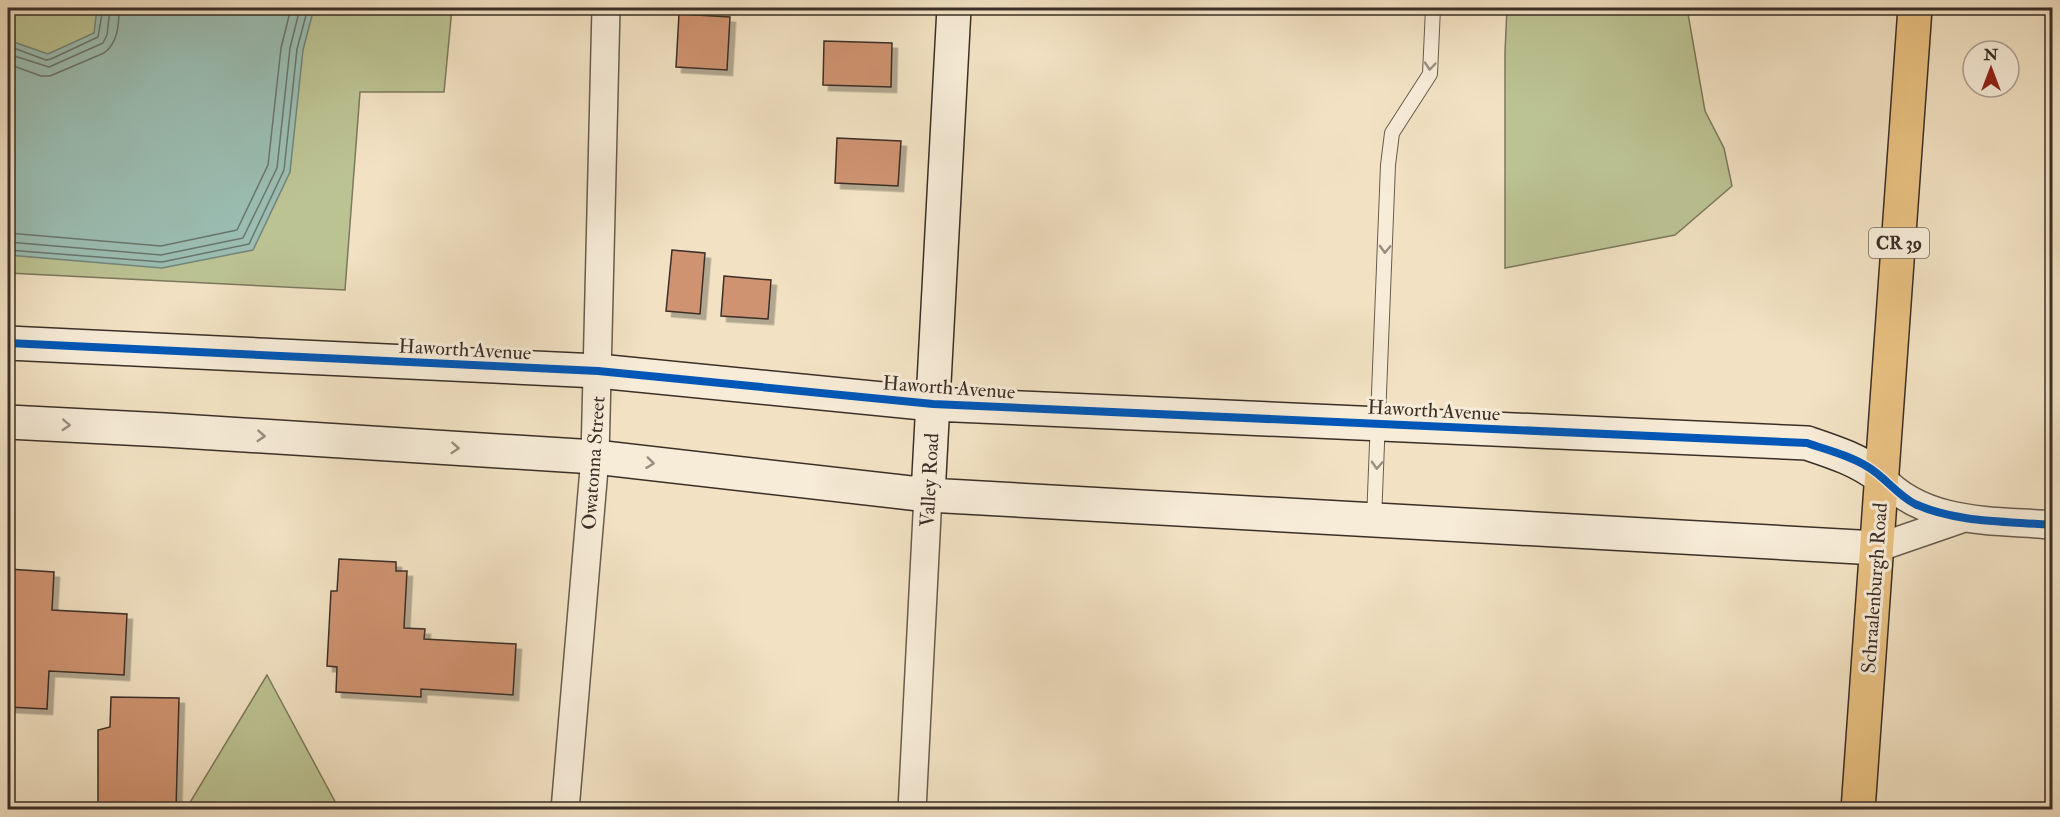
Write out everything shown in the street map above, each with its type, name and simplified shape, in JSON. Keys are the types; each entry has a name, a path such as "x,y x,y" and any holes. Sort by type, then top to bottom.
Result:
{"main road":[{"name":"Schraalenburgh Road","path":"1858,810 1915,8"}],"street":[{"name":"Owatonna Street","path":"565,810 595,457 606,8"},
{"name":"Valley Road","path":"912,810 954,8"},
{"name":"Haworth Avenue","path":"8,343 598,371 933,404 1807,443 1845,456 1868,467 1882,478"},
{"path":"8,422 595,457 928,495 1877,548 1965,517"},
{"path":"1882,478 1912,502 1938,513 2052,525"}],"lane":[{"path":"1374,520 1388,165 1392,133 1430,74 1433,8"}],"green space":[{"path":"8,8 452,8 444,92 360,92 345,290 8,273"},
{"path":"1507,8 1687,8 1705,111 1724,148 1732,186 1675,235 1505,268"},
{"path":"267,675 339,809 186,809"}],"water":[{"path":"97,8 314,8 303,50 290,172 253,250 162,268 8,255 8,40 48,54 94,33"}],"building":[{"path":"679,14 730,17 727,70 676,67"},
{"path":"824,41 892,43 891,87 823,85"},
{"path":"837,138 901,141 898,186 835,183"},
{"path":"672,250 705,253 700,314 666,311"},
{"path":"724,276 771,280 768,319 721,316"},
{"path":"339,559 396,562 396,571 407,571 404,628 425,629 424,639 516,644 513,695 421,689 421,697 336,692 337,667 327,666 331,591 337,591"},
{"path":"8,569 54,572 52,610 127,614 124,675 49,671 47,709 8,707"},
{"path":"111,697 179,698 176,810 98,810 98,730 110,727"}],"cycle path":[{"path":"8,343 598,371 933,404 1807,443 1861,463 1909,500 1931,510 1965,518 2052,525"}]}
